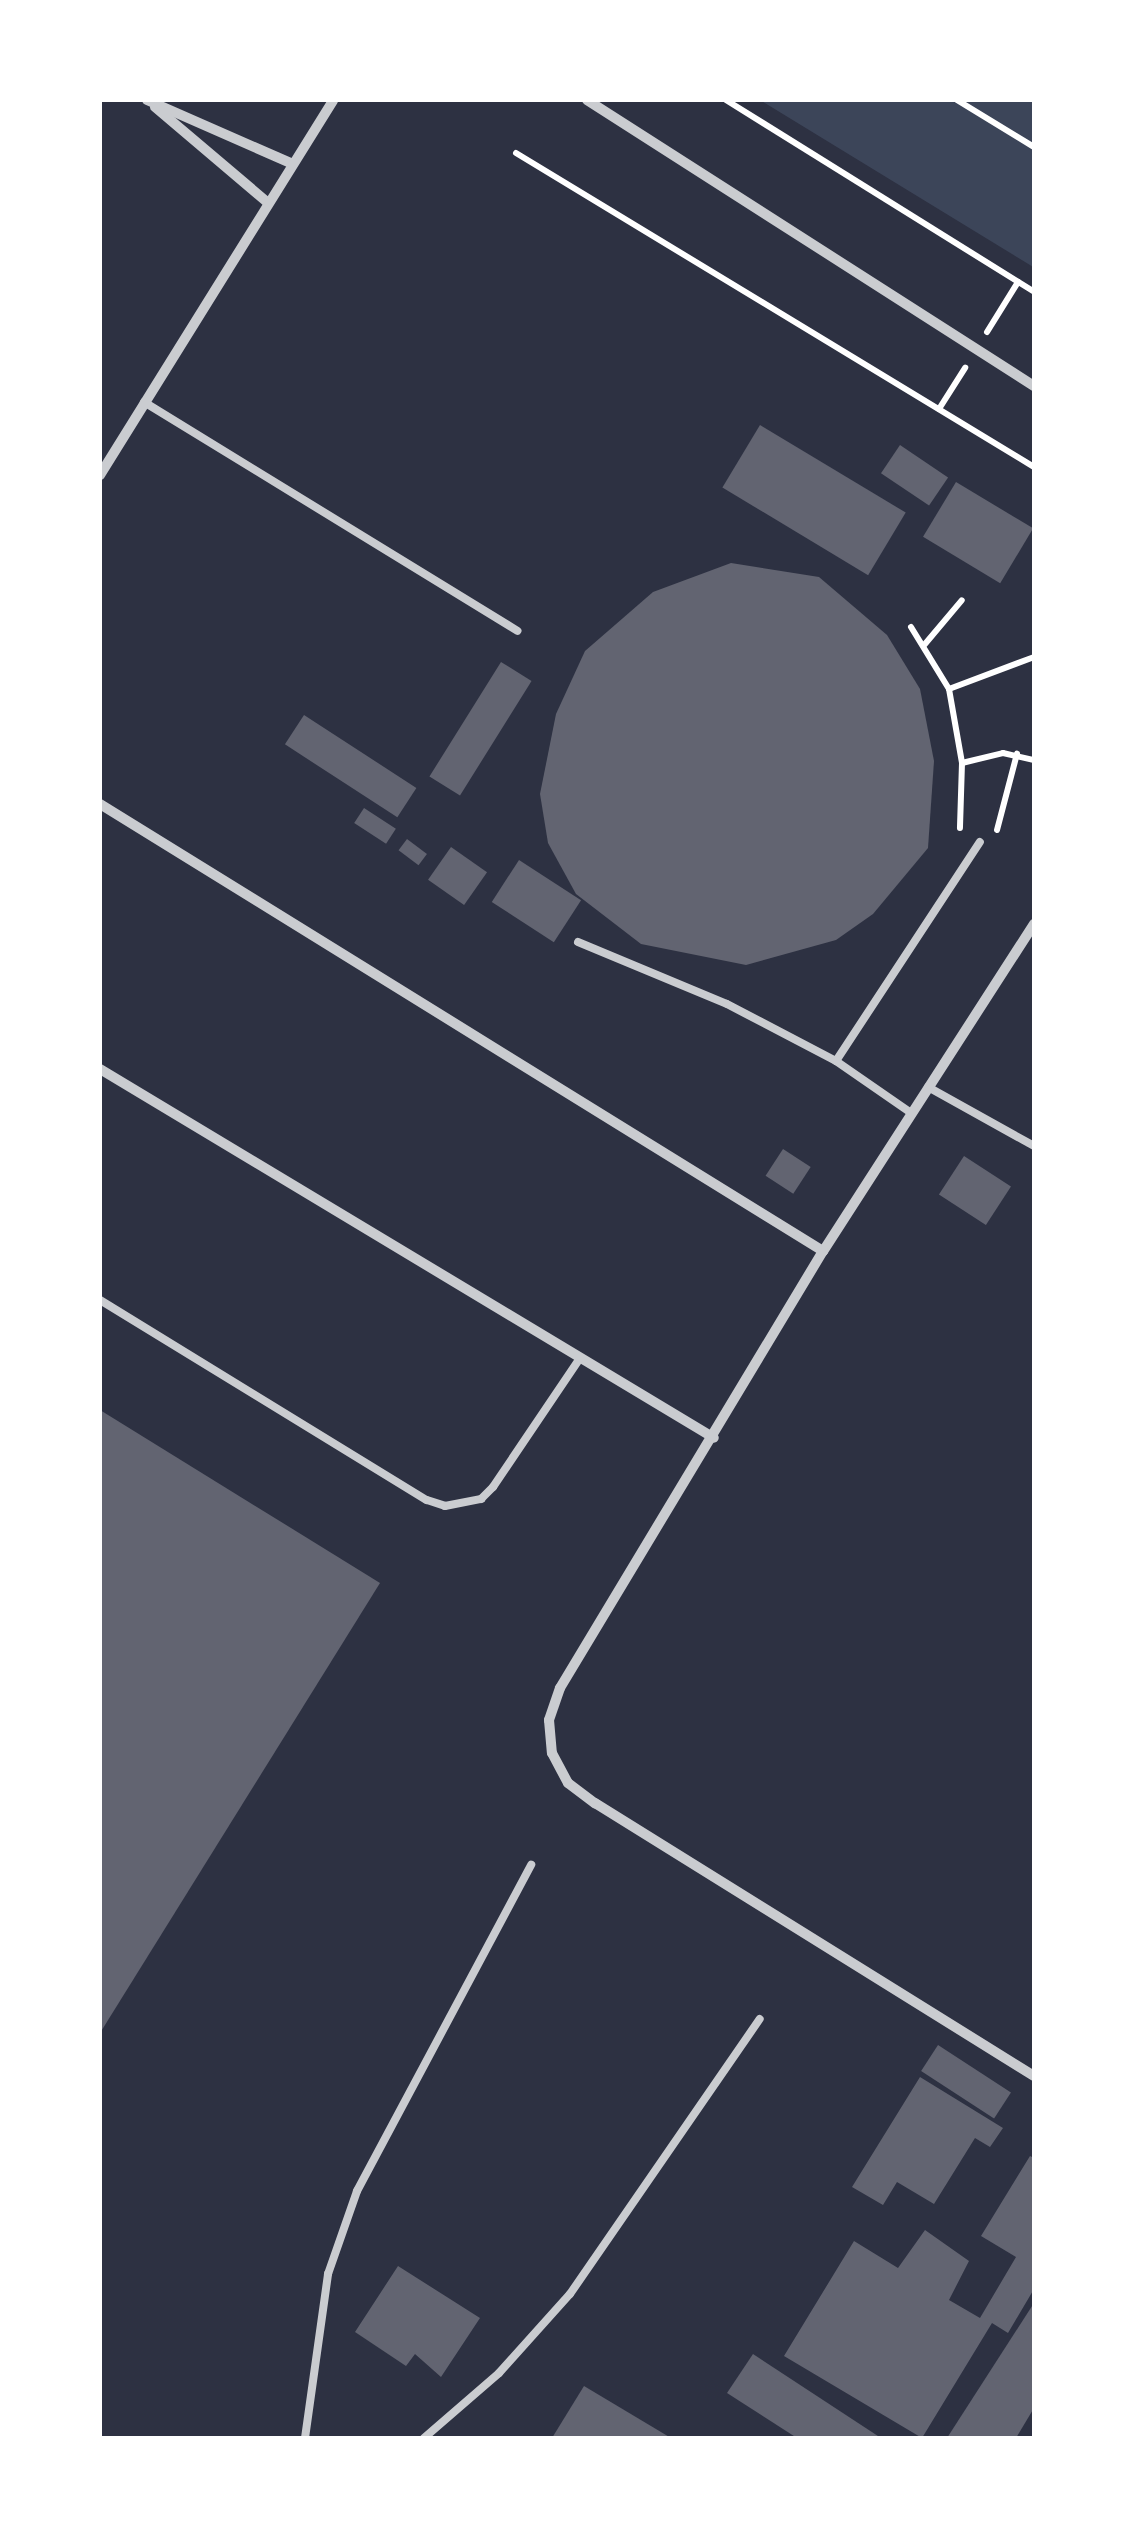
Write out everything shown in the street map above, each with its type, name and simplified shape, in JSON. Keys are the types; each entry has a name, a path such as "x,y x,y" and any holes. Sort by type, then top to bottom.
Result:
{"street":[{"path":"100,475 332,100"},
{"path":"587,100 1034,386"},
{"path":"149,101 292,164"},
{"path":"149,101 268,203"},
{"path":"100,804 823,1251"},
{"path":"1034,924 823,1251 714,1438 560,1688 549,1720 552,1753 568,1782 595,1803 1034,2076"},
{"path":"100,1069 714,1438"}],"lane":[{"path":"144,402 517,632"},
{"path":"836,1062 980,842"},
{"path":"578,942 694,989 836,1062 912,1114"},
{"path":"928,1088 1034,1146"},
{"path":"100,1300 427,1500 445,1506 480,1500 493,1487 580,1358"},
{"path":"305,2438 328,2274 357,2191 531,1866"},
{"path":"424,2438 499,2373 570,2294 760,2019"}],"path":[{"path":"726,100 1034,292"},
{"path":"957,100 1034,148"},
{"path":"516,153 1034,468"},
{"path":"925,644 962,600"},
{"path":"910,627 925,644 949,689 962,763 959,842 992,838 1001,825 1017,754"},
{"path":"949,689 1034,657"},
{"path":"962,763 1017,754 1034,760"}],"shaded area":[{"path":"760,100 1034,100 1034,268 1030,265"}],"building":[{"path":"760,425 906,513 868,575 722,488"},
{"path":"900,445 948,477 929,506 881,473"},
{"path":"956,482 1033,528 1000,583 923,537"},
{"path":"731,563 819,577 887,635 920,689 934,761 928,848 873,914 836,940 746,965 641,944 576,894 548,843 540,794 556,714 585,651 653,592"},
{"path":"501,662 532,681 460,796 429,776"},
{"path":"304,715 416,788 397,817 285,744"},
{"path":"364,808 396,829 386,844 354,823"},
{"path":"407,839 427,854 419,865 399,850"},
{"path":"451,847 487,872 464,905 428,880"},
{"path":"519,860 581,900 554,942 492,902"},
{"path":"783,1149 811,1167 793,1194 766,1176"},
{"path":"964,1156 1011,1186 986,1225 939,1195"},
{"path":"100,1410 380,1583 100,2033"},
{"path":"938,2045 1011,2092 994,2118 921,2071"},
{"path":"920,2077 1003,2128 990,2147 975,2138 934,2204 897,2182 883,2205 852,2187"},
{"path":"1030,2156 1034,2158 1034,2289 1008,2333 992,2323 922,2438 784,2356 854,2241 898,2268 925,2230 969,2261 949,2300 980,2318 1016,2257 981,2236"},
{"path":"398,2266 480,2318 441,2377 415,2354 406,2366 355,2332"},
{"path":"1034,2303 1034,2408 1016,2438 947,2438"},
{"path":"753,2354 881,2438 797,2438 727,2393"},
{"path":"584,2386 671,2438 552,2438"}]}
